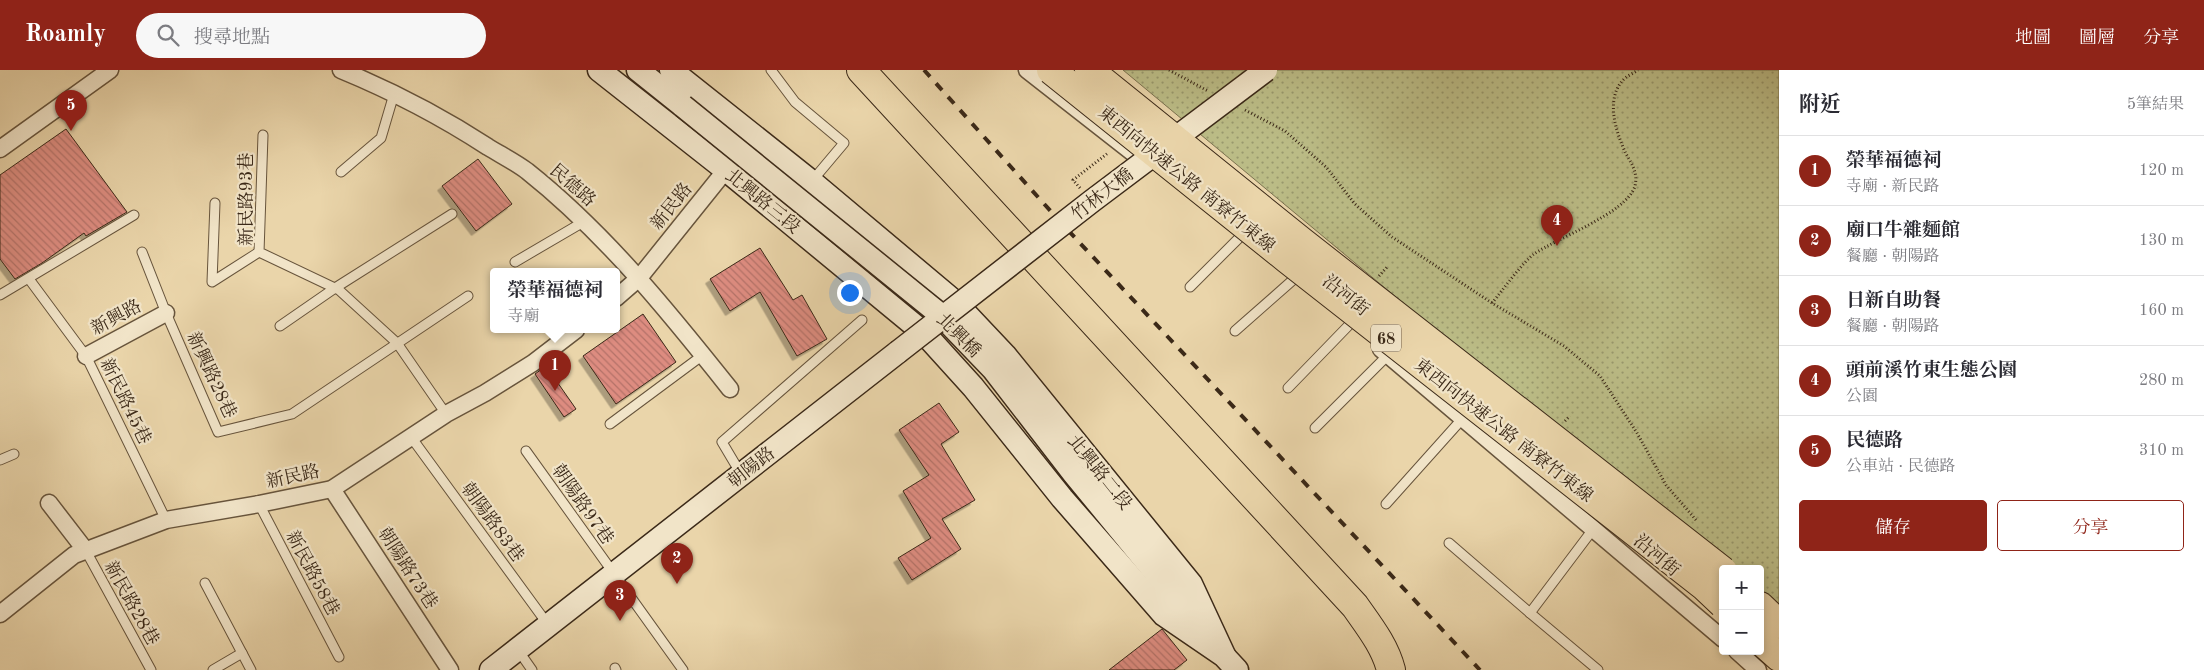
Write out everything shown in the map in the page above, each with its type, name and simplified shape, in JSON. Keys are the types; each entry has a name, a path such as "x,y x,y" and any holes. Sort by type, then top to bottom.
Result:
{"highway":[{"path":"860,70 1368,598 1387,625 1401,654 1405,670"},
{"path":"880,70 1072,290 1355,606 1374,634 1388,659 1391,670"},
{"name":"東西向快速公路 南寮竹東線","path":"1051,70 1287,259 1705,587 1719,600"},
{"name":"東西向快速公路 南寮竹東線","path":"1089,70 1301,241 1719,568"},
{"path":"1764,610 1779,624"},
{"path":"1764,644 1779,657"}],"street":[{"path":"0,149 110,70"},
{"name":"民德路","path":"341,70 449,122 526,170 585,221 639,278 730,389"},
{"name":"北興路三段","path":"599,70 726,170 925,334 974,387 1062,498 1164,615 1230,663"},
{"name":"北興橋","path":"638,70 949,309 1074,474 1230,663"},
{"path":"671,70 812,182 949,309"},
{"name":"沿河街","path":"1027,70 1388,355 1719,635"},
{"name":"竹林大橋","path":"1011,264 1266,70"},
{"name":"新民路","path":"620,295 639,278 754,136"},
{"name":"朝陽路","path":"491,670 898,352 949,309 1011,264"},
{"name":"北興路二段","path":"949,309 1005,355 1191,584 1230,663"},
{"name":"新興路","path":"86,356 166,313"},
{"name":"新民路","path":"0,614 74,555 166,520 332,489 446,414 534,363 572,333"},
{"name":"朝陽路73巷","path":"332,489 450,670"},
{"path":"49,503 86,551"},
{"path":"1741,655 1758,670"}],"lane":[{"path":"771,70 795,102 844,143 812,182"},
{"path":"341,172 380,138 394,94"},
{"name":"新民路93巷","path":"263,135 259,252 335,288 398,343 446,414"},
{"path":"215,203 212,282 259,252"},
{"path":"280,326 335,288 452,214"},
{"path":"0,295 134,215"},
{"path":"514,262 585,221"},
{"path":"1190,287 1240,237"},
{"path":"142,252 166,313"},
{"name":"新民路45巷","path":"29,279 86,356 166,520"},
{"path":"1235,331 1294,279"},
{"path":"398,343 468,296"},
{"name":"新興路28巷","path":"166,313 218,432 292,414 398,343"},
{"path":"742,474 722,442 862,320"},
{"path":"1288,388 1350,324"},
{"path":"610,424 703,355"},
{"path":"1315,428 1388,355"},
{"path":"1386,504 1463,418"},
{"name":"朝陽路83巷","path":"410,437 549,626"},
{"name":"朝陽路97巷","path":"526,451 684,670"},
{"path":"0,460 14,454"},
{"name":"新民路58巷","path":"259,504 339,657"},
{"path":"1530,614 1594,528"},
{"path":"1449,543 1598,670"},
{"name":"新民路28巷","path":"86,551 151,670"},
{"path":"205,583 251,670"},
{"path":"518,650 532,670"},
{"path":"213,670 242,653"}],"path":[{"path":"1169,70 1210,92"},
{"path":"1492,303 1534,254 1574,234 1611,211 1626,199 1635,186 1635,170 1616,128 1613,110 1615,94 1624,79 1638,70"},
{"path":"1243,109 1284,131 1326,167 1355,204 1392,237 1492,303 1564,346 1600,376 1666,485 1702,527"},
{"path":"1092,201 1073,180 1121,144"}],"green space":[{"path":"1123,70 1779,70 1779,635 1764,622 1764,565 1719,566"}],"building":[{"path":"66,129 127,212 86,236 84,233 42,263 15,279 0,259 0,175"},
{"path":"478,159 512,204 476,231 442,186"},
{"path":"760,248 793,300 802,295 827,339 797,356 760,292 730,311 710,279"},
{"path":"643,314 676,362 616,404 583,356 616,333 620,333 620,330"},
{"path":"546,366 576,409 564,417 535,374"},
{"path":"939,403 959,432 941,444 975,500 942,519 961,549 912,580 898,558 931,538 903,491 929,475 899,430"},
{"path":"1162,629 1187,660 1174,670 1109,670"}],"railway":[{"path":"924,70 1064,226 1480,670"}],"place":[{"name":"民德路","path":"71,131"},
{"name":"頭前溪竹東生態公園","path":"1557,246"},
{"name":"榮華福德祠","path":"555,391"},
{"name":"廟口牛雜麵館","path":"677,584"},
{"name":"日新自助餐","path":"620,621"}]}
